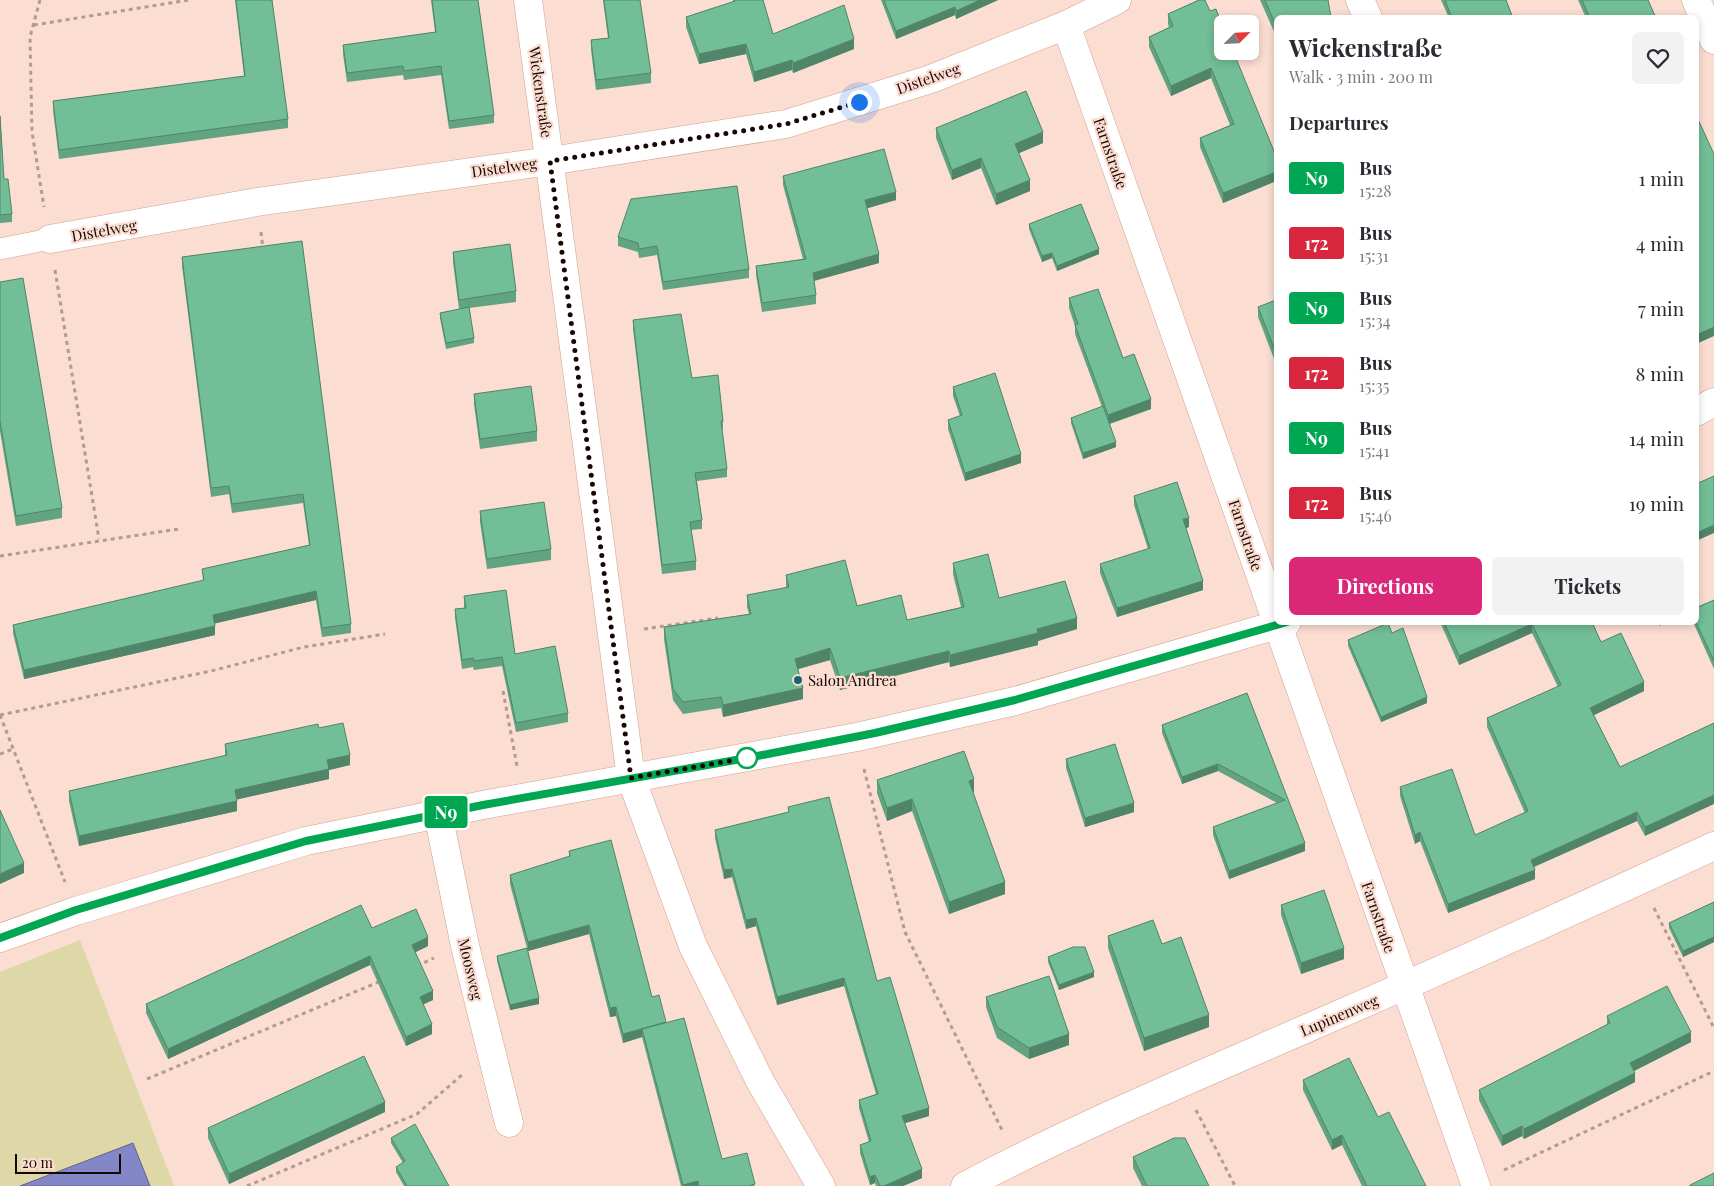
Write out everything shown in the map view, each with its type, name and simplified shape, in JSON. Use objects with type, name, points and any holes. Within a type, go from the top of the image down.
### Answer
[{"type":"street","name":"Wickenstraße","points":[[528,0],[631,778],[693,946],[760,1081],[821,1186]]},
{"type":"street","name":"Distelweg","points":[[50,239],[258,202],[550,161],[786,124],[931,79],[1066,24],[1117,0]]},
{"type":"street","points":[[1360,0],[1367,15]]},
{"type":"street","points":[[1696,0],[1714,40]]},
{"type":"street","name":"Farnstraße","points":[[1066,24],[1274,603]]},
{"type":"street","points":[[1699,410],[1714,402]]},
{"type":"street","name":"Farnstraße","points":[[1282,625],[1404,987],[1475,1185]]},
{"type":"street","points":[[0,938],[76,910],[306,841],[522,798],[857,737],[1015,700],[1282,625]]},
{"type":"street","name":"Moosweg","points":[[438,814],[465,946],[508,1123]]},
{"type":"street","name":"Lupinenweg","points":[[965,1186],[1016,1159],[1182,1083],[1404,987],[1714,846]]},
{"type":"lane","points":[[0,249],[50,239]]},
{"type":"path","points":[[40,0],[30,37],[32,132],[99,539]]},
{"type":"path","points":[[34,25],[189,0]]},
{"type":"path","points":[[258,202],[263,251]]},
{"type":"path","points":[[0,556],[99,539],[179,529]]},
{"type":"path","points":[[612,634],[718,618]]},
{"type":"path","points":[[76,910],[0,715],[211,672],[304,647],[385,634]]},
{"type":"path","points":[[503,691],[522,798]]},
{"type":"path","points":[[857,737],[905,932],[1016,1159]]},
{"type":"path","points":[[0,754],[13,748]]},
{"type":"path","points":[[1640,880],[1714,1028]]},
{"type":"path","points":[[410,968],[465,946]]},
{"type":"path","points":[[147,1079],[383,980]]},
{"type":"path","points":[[247,1186],[417,1114],[490,1051]]},
{"type":"path","points":[[1475,1185],[1714,1071]]},
{"type":"path","points":[[1182,1083],[1235,1186]]},
{"type":"shaded area","points":[[80,940],[174,1186],[0,1186],[0,972]]},
{"type":"water","points":[[133,1143],[150,1186],[20,1186]]},
{"type":"building","points":[[236,0],[272,0],[288,119],[59,150],[53,101],[245,76]]},
{"type":"building","points":[[432,0],[478,0],[494,115],[449,121],[441,66],[404,71],[403,66],[347,73],[343,45],[436,32]]},
{"type":"building","points":[[604,0],[640,0],[651,73],[596,80],[591,40],[609,38]]},
{"type":"building","points":[[734,0],[763,0],[773,34],[844,5],[854,39],[793,63],[792,60],[754,72],[746,44],[699,54],[686,17]]},
{"type":"building","points":[[884,0],[980,0],[956,11],[955,7],[896,31]]},
{"type":"building","points":[[1199,0],[1205,0],[1210,11],[1216,9],[1218,15],[1214,15],[1214,60],[1237,60],[1274,151],[1274,173],[1223,193],[1200,138],[1234,124],[1211,68],[1171,86],[1149,37],[1173,26],[1168,14]]},
{"type":"building","points":[[1265,0],[1328,0],[1331,15],[1274,15],[1274,21]]},
{"type":"building","points":[[1445,0],[1506,0],[1512,15],[1451,15]]},
{"type":"building","points":[[1582,0],[1648,0],[1655,15],[1589,15]]},
{"type":"building","points":[[1026,91],[1043,132],[1015,144],[1030,180],[996,194],[981,158],[952,170],[936,128]]},
{"type":"building","points":[[0,116],[4,179],[8,179],[12,214],[0,215]]},
{"type":"building","points":[[1699,122],[1714,154],[1714,327],[1699,334]]},
{"type":"building","points":[[884,149],[896,192],[865,200],[879,254],[813,273],[816,295],[762,303],[756,266],[806,259],[783,176]]},
{"type":"building","points":[[737,186],[749,269],[663,282],[657,246],[639,249],[638,243],[618,237],[631,199]]},
{"type":"building","points":[[1081,204],[1099,249],[1057,266],[1052,253],[1042,256],[1029,224]]},
{"type":"building","points":[[302,241],[351,624],[322,628],[316,591],[213,615],[215,626],[24,670],[13,625],[204,580],[202,569],[310,545],[303,494],[232,504],[229,486],[211,488],[182,257]]},
{"type":"building","points":[[510,244],[516,291],[459,300],[453,252]]},
{"type":"building","points":[[23,278],[62,508],[16,516],[0,421],[0,282]]},
{"type":"building","points":[[1098,289],[1123,358],[1134,354],[1151,399],[1108,415],[1075,325],[1078,324],[1069,298]]},
{"type":"building","points":[[1274,301],[1274,348],[1258,307]]},
{"type":"building","points":[[469,307],[474,338],[446,343],[440,313]]},
{"type":"building","points":[[681,314],[692,378],[718,375],[727,469],[695,473],[702,520],[690,522],[696,561],[662,565],[633,320]]},
{"type":"building","points":[[995,373],[1021,454],[965,473],[948,420],[962,415],[953,387]]},
{"type":"building","points":[[531,386],[537,431],[480,439],[474,394]]},
{"type":"building","points":[[1103,406],[1116,442],[1083,453],[1071,418]]},
{"type":"building","points":[[1714,476],[1714,525],[1699,532],[1699,483]]},
{"type":"building","points":[[1177,482],[1189,518],[1183,519],[1203,581],[1117,608],[1100,564],[1150,548],[1134,496]]},
{"type":"building","points":[[544,502],[551,549],[487,559],[480,511]]},
{"type":"building","points":[[988,554],[999,598],[1065,581],[1077,618],[1037,629],[1038,633],[950,655],[949,651],[840,678],[830,648],[795,659],[803,688],[723,705],[721,697],[683,702],[673,689],[664,627],[751,614],[747,595],[789,587],[786,575],[845,560],[857,606],[901,595],[907,620],[964,607],[953,563]]},
{"type":"building","points":[[506,590],[515,654],[555,646],[568,713],[516,723],[502,657],[474,661],[473,658],[462,660],[455,609],[466,608],[464,596]]},
{"type":"building","points":[[1714,600],[1714,661],[1697,625],[1699,625],[1699,607]]},
{"type":"building","points":[[1383,625],[1389,625],[1392,633],[1403,628],[1427,697],[1381,717],[1348,640]]},
{"type":"building","points":[[1445,625],[1530,625],[1459,656]]},
{"type":"building","points":[[1532,625],[1593,625],[1601,642],[1621,633],[1644,682],[1590,708],[1620,767],[1714,723],[1714,795],[1645,827],[1637,812],[1531,860],[1535,870],[1448,904],[1420,832],[1415,835],[1400,787],[1452,769],[1475,835],[1528,811],[1487,718],[1561,685]]},
{"type":"building","points":[[1247,693],[1305,843],[1229,871],[1213,827],[1285,800],[1218,764],[1182,777],[1162,725]]},
{"type":"building","points":[[343,723],[350,755],[327,760],[329,769],[235,790],[237,801],[79,836],[69,791],[227,755],[225,744],[318,724],[319,728]]},
{"type":"building","points":[[1115,744],[1134,803],[1085,818],[1066,759]]},
{"type":"building","points":[[964,751],[974,779],[969,781],[1005,882],[949,902],[912,799],[887,808],[877,780]]},
{"type":"building","points":[[829,797],[877,981],[890,977],[929,1108],[902,1116],[922,1169],[884,1186],[880,1186],[875,1175],[870,1177],[860,1145],[871,1141],[859,1100],[878,1094],[844,978],[777,997],[756,918],[746,920],[732,869],[724,870],[715,830],[789,812],[788,807]]},
{"type":"building","points":[[0,810],[24,863],[0,874]]},
{"type":"building","points":[[611,840],[652,997],[659,995],[666,1022],[623,1034],[616,1007],[610,1008],[589,925],[528,942],[510,875],[570,856],[569,851]]},
{"type":"building","points":[[1324,890],[1344,948],[1301,963],[1281,905]]},
{"type":"building","points":[[1714,902],[1714,937],[1683,951],[1669,923]]},
{"type":"building","points":[[361,905],[372,928],[416,909],[428,937],[412,945],[433,991],[420,997],[432,1024],[406,1037],[370,956],[168,1049],[146,1004]]},
{"type":"building","points":[[1153,920],[1162,944],[1181,937],[1209,1015],[1144,1038],[1108,936]]},
{"type":"building","points":[[1073,947],[1085,947],[1094,972],[1059,985],[1048,957]]},
{"type":"building","points":[[527,948],[539,998],[510,1005],[497,956]]},
{"type":"building","points":[[1049,976],[1069,1034],[1029,1048],[997,1027],[986,997]]},
{"type":"building","points":[[1667,986],[1691,1032],[1630,1063],[1635,1073],[1524,1129],[1522,1126],[1502,1136],[1479,1090],[1610,1023],[1607,1016]]},
{"type":"building","points":[[684,1018],[722,1159],[747,1153],[755,1184],[749,1186],[699,1186],[698,1181],[683,1185],[642,1029]]},
{"type":"building","points":[[364,1056],[385,1102],[229,1174],[208,1128]]},
{"type":"building","points":[[1349,1058],[1378,1117],[1389,1112],[1426,1186],[1367,1186],[1342,1135],[1332,1140],[1303,1080]]},
{"type":"building","points":[[415,1124],[449,1186],[407,1186],[396,1167],[405,1161],[391,1138]]},
{"type":"building","points":[[1174,1138],[1185,1138],[1209,1186],[1147,1186],[1133,1157]]},
{"type":"building","points":[[1714,1173],[1714,1186],[1690,1186],[1690,1185]]},
{"type":"bus line","name":"N9","points":[[0,938],[76,910],[306,841],[483,805],[857,737],[1015,700],[1282,625]]},
{"type":"place","name":"Salon Andrea","points":[[798,680]]},
{"type":"route","points":[[747,758],[631,778],[550,161],[786,124],[859,102]]}]
